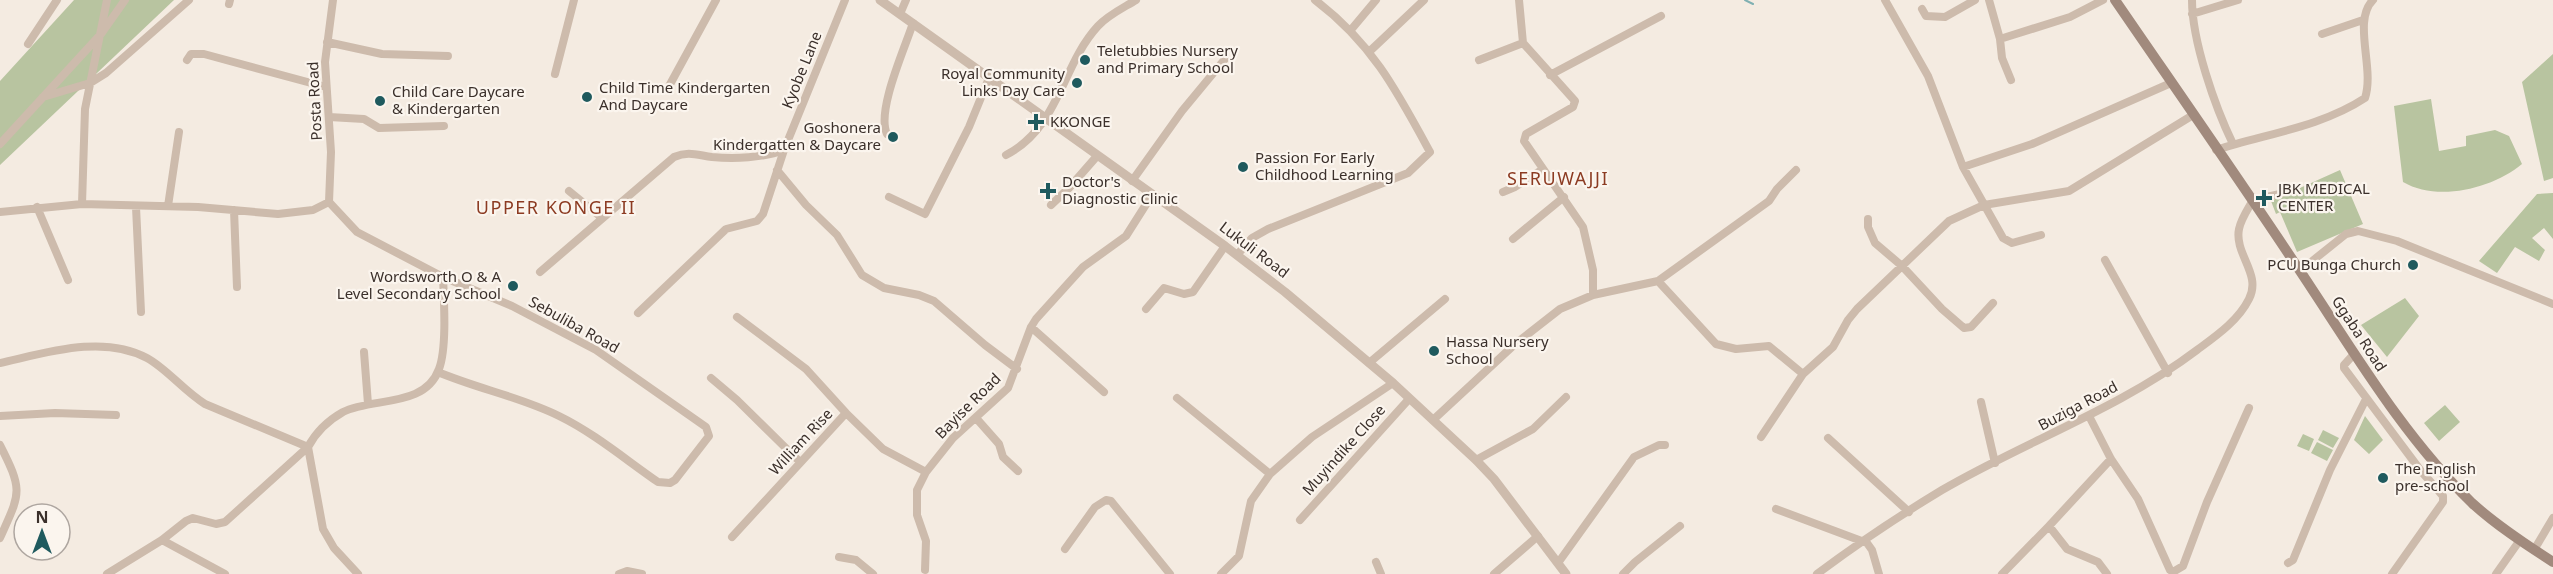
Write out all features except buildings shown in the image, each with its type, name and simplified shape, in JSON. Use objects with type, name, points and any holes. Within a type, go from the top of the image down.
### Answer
[{"type":"main road","name":"Ggaba Road","points":[[2115,0],[2216,150],[2253,200],[2379,392],[2428,456],[2473,504],[2553,562]]},
{"type":"street","points":[[28,44],[57,0]]},
{"type":"street","points":[[82,204],[84,129],[90,83],[107,0]]},
{"type":"street","points":[[0,144],[101,34],[125,0]]},
{"type":"street","points":[[42,97],[90,83],[106,73],[189,0]]},
{"type":"street","name":"Posta Road","points":[[329,202],[329,117],[326,87],[327,42],[333,0]]},
{"type":"street","points":[[555,74],[574,0]]},
{"type":"street","points":[[668,88],[717,0]]},
{"type":"street","name":"Kyobe Lane","points":[[638,313],[726,229],[758,221],[763,214],[784,150],[845,0]]},
{"type":"street","name":"Lukuli Road","points":[[880,0],[1225,246],[1393,383],[1476,460],[1566,574]]},
{"type":"street","points":[[900,14],[906,0]]},
{"type":"street","points":[[1006,155],[1027,142],[1046,119],[1093,32],[1107,18],[1136,0]]},
{"type":"street","points":[[1237,255],[1252,238],[1268,229],[1408,173],[1430,152],[1390,79],[1370,51],[1315,0]]},
{"type":"street","points":[[1350,31],[1376,0]]},
{"type":"street","points":[[1370,51],[1424,0]]},
{"type":"street","points":[[1519,0],[1523,43],[1575,103],[1573,107],[1524,136],[1525,144],[1583,227],[1593,270],[1593,295]]},
{"type":"street","points":[[1885,0],[1928,76],[1963,167],[2006,241],[2012,243],[2041,235]]},
{"type":"street","points":[[1922,9],[1926,16],[1945,17],[1975,0]]},
{"type":"street","points":[[1989,0],[2000,39],[2002,58],[2011,80]]},
{"type":"street","points":[[2000,39],[2070,17],[2103,0]]},
{"type":"street","points":[[2192,0],[2192,14],[2214,98],[2233,144]]},
{"type":"street","points":[[2192,14],[2238,0]]},
{"type":"street","points":[[2216,150],[2304,125],[2355,105],[2365,98],[2370,80],[2363,20],[2373,0]]},
{"type":"street","points":[[1550,75],[1660,16]]},
{"type":"street","points":[[2322,34],[2363,20]]},
{"type":"street","points":[[887,134],[884,125],[887,106],[913,23]]},
{"type":"street","points":[[327,42],[382,54],[448,56]]},
{"type":"street","points":[[1479,60],[1523,43]]},
{"type":"street","points":[[187,60],[190,54],[204,54],[326,87]]},
{"type":"street","points":[[1132,181],[1182,111],[1225,59]]},
{"type":"street","points":[[889,197],[925,214],[958,149],[989,78]]},
{"type":"street","points":[[1963,167],[2032,144],[2172,82]]},
{"type":"street","points":[[1761,437],[1803,374],[1833,347],[1848,320],[1949,221],[1984,205],[2069,191],[2193,115]]},
{"type":"street","points":[[329,117],[364,119],[379,128],[444,126]]},
{"type":"street","points":[[168,206],[179,132]]},
{"type":"street","points":[[540,272],[668,161],[682,154],[713,157],[750,156],[784,150]]},
{"type":"street","points":[[1051,205],[1097,156]]},
{"type":"street","points":[[1503,192],[1515,188],[1543,169]]},
{"type":"street","points":[[777,170],[806,205],[837,235],[862,275],[884,288],[919,295],[934,301],[1017,369]]},
{"type":"street","points":[[1433,420],[1560,309],[1593,295],[1658,281],[1769,201],[1777,189],[1796,170]]},
{"type":"street","points":[[570,191],[602,218]]},
{"type":"street","points":[[2253,200],[2280,194]]},
{"type":"street","name":"Bayise Road","points":[[925,573],[926,542],[916,506],[917,490],[926,472],[953,438],[1008,388],[1017,369],[1030,327],[1083,267],[1126,236],[1152,195]]},
{"type":"street","points":[[1513,239],[1564,197]]},
{"type":"street","name":"Buziga Road","points":[[1817,574],[1827,571],[1860,542],[1942,490],[2089,416],[2168,373],[2221,333],[2250,298],[2252,274],[2238,234],[2253,200]]},
{"type":"street","points":[[0,212],[82,204],[297,213],[313,210],[329,202]]},
{"type":"street","name":"Sebuliba Road","points":[[329,202],[357,232],[443,277],[512,306],[596,350],[706,427],[709,436],[675,480],[664,484],[558,415],[522,400],[471,386],[438,372]]},
{"type":"street","points":[[37,207],[68,280]]},
{"type":"street","points":[[136,207],[141,312]]},
{"type":"street","points":[[234,210],[237,287]]},
{"type":"street","points":[[1868,219],[1868,227],[1875,243],[1902,266],[1942,309],[1964,328],[1971,327],[1993,303]]},
{"type":"street","points":[[2298,268],[2311,262],[2346,234],[2358,231],[2397,242],[2553,304]]},
{"type":"street","points":[[1146,309],[1164,288],[1184,294],[1193,292],[1225,246]]},
{"type":"street","points":[[2105,260],[2168,373]]},
{"type":"street","points":[[107,574],[162,540],[186,521],[193,518],[216,524],[225,522],[308,447],[315,435],[330,421],[343,412],[368,404],[408,397],[427,386],[438,372],[442,357],[443,277]]},
{"type":"street","points":[[1658,281],[1716,344],[1736,349],[1769,345],[1803,374]]},
{"type":"street","points":[[1369,363],[1445,299]]},
{"type":"street","points":[[737,317],[806,369],[846,413]]},
{"type":"street","points":[[1030,327],[1104,392]]},
{"type":"street","points":[[0,363],[85,346],[123,350],[146,357],[190,395],[205,404],[308,447]]},
{"type":"street","points":[[364,352],[368,404]]},
{"type":"street","points":[[2354,354],[2344,368],[2421,471],[2443,496],[2443,502],[2392,574]]},
{"type":"street","points":[[711,378],[737,400],[800,462]]},
{"type":"street","points":[[1221,574],[1239,556],[1251,501],[1270,474],[1312,437],[1393,383]]},
{"type":"street","points":[[1476,460],[1533,429],[1566,397]]},
{"type":"street","points":[[1177,398],[1270,474]]},
{"type":"street","name":"Muyindike Close","points":[[1300,520],[1409,399]]},
{"type":"street","points":[[2288,563],[2293,560],[2330,470],[2366,399]]},
{"type":"street","points":[[1981,402],[1995,463]]},
{"type":"street","points":[[2089,416],[2111,459],[2138,499],[2170,570],[2173,572],[2183,566],[2206,502],[2249,408]]},
{"type":"street","points":[[0,417],[55,413],[116,415]]},
{"type":"street","name":"William Rise","points":[[732,537],[846,413],[883,449],[926,472]]},
{"type":"street","points":[[976,418],[999,444],[1004,457],[1018,471]]},
{"type":"street","points":[[1828,438],[1909,512]]},
{"type":"street","points":[[0,445],[18,490],[16,503],[0,538]]},
{"type":"street","points":[[1558,563],[1634,457],[1665,445]]},
{"type":"street","points":[[308,447],[323,529],[334,548],[358,574]]},
{"type":"street","points":[[2002,574],[2111,459]]},
{"type":"street","points":[[1065,549],[1095,507],[1106,500],[1110,501],[1140,535],[1170,574]]},
{"type":"street","points":[[1776,509],[1867,543],[1872,550],[1879,574]]},
{"type":"street","points":[[2534,550],[2553,518]]},
{"type":"street","points":[[1623,574],[1680,526]]},
{"type":"street","points":[[2049,526],[2067,549],[2098,562],[2107,574]]},
{"type":"street","points":[[1494,574],[1538,536]]},
{"type":"street","points":[[162,540],[225,574]]},
{"type":"street","points":[[2496,574],[2520,540]]},
{"type":"street","points":[[839,557],[856,560],[873,574]]},
{"type":"street","points":[[1376,562],[1381,574]]},
{"type":"street","points":[[619,574],[627,571],[642,574]]},
{"type":"green space","points":[[74,0],[174,0],[0,165],[0,81]]},
{"type":"green space","points":[[2553,54],[2553,178],[2544,181],[2522,82]]},
{"type":"green space","points":[[2431,99],[2439,151],[2466,146],[2466,136],[2495,130],[2509,136],[2522,164],[2496,180],[2464,190],[2432,191],[2403,182],[2394,106]]},
{"type":"green space","points":[[2340,170],[2363,224],[2297,252],[2280,212],[2276,214],[2271,201]]},
{"type":"green space","points":[[2553,193],[2553,239],[2544,228],[2532,238],[2545,250],[2539,261],[2515,247],[2497,273],[2479,261],[2537,194]]},
{"type":"green space","points":[[2405,298],[2419,316],[2387,357],[2361,325]]},
{"type":"green space","points":[[2445,405],[2460,422],[2439,441],[2424,423]]},
{"type":"green space","points":[[2365,416],[2383,440],[2369,454],[2354,440]]},
{"type":"green space","points":[[2323,430],[2339,438],[2333,448],[2318,440]]},
{"type":"green space","points":[[2303,434],[2314,439],[2309,451],[2297,446]]},
{"type":"green space","points":[[2317,442],[2333,450],[2327,461],[2311,453]]},
{"type":"waterway","points":[[1745,0],[1753,4]]},
{"type":"place","name":"Teletubbies Nursery and Primary School","points":[[1085,60]]},
{"type":"place","name":"Royal Community Links Day Care","points":[[1077,83]]},
{"type":"place","name":"Child Time Kindergarten And Daycare","points":[[587,97]]},
{"type":"place","name":"Child Care Daycare & Kindergarten","points":[[380,101]]},
{"type":"place","name":"KKONGE","points":[[1036,122]]},
{"type":"place","name":"Goshonera Kindergatten & Daycare","points":[[893,137]]},
{"type":"place","name":"Passion For Early Childhood Learning","points":[[1243,167]]},
{"type":"place","name":"Doctor's Diagnostic Clinic","points":[[1048,191]]},
{"type":"place","name":"JBK MEDICAL CENTER","points":[[2264,198]]},
{"type":"place","name":"PCU Bunga Church","points":[[2413,265]]},
{"type":"place","name":"Wordsworth O & A Level Secondary School","points":[[513,286]]},
{"type":"place","name":"Hassa Nursery School","points":[[1434,351]]},
{"type":"place","name":"The English pre-school","points":[[2383,478]]},
{"type":"district","name":"SERUWAJJI","points":[[1558,179]]},
{"type":"district","name":"UPPER KONGE II","points":[[556,208]]}]
